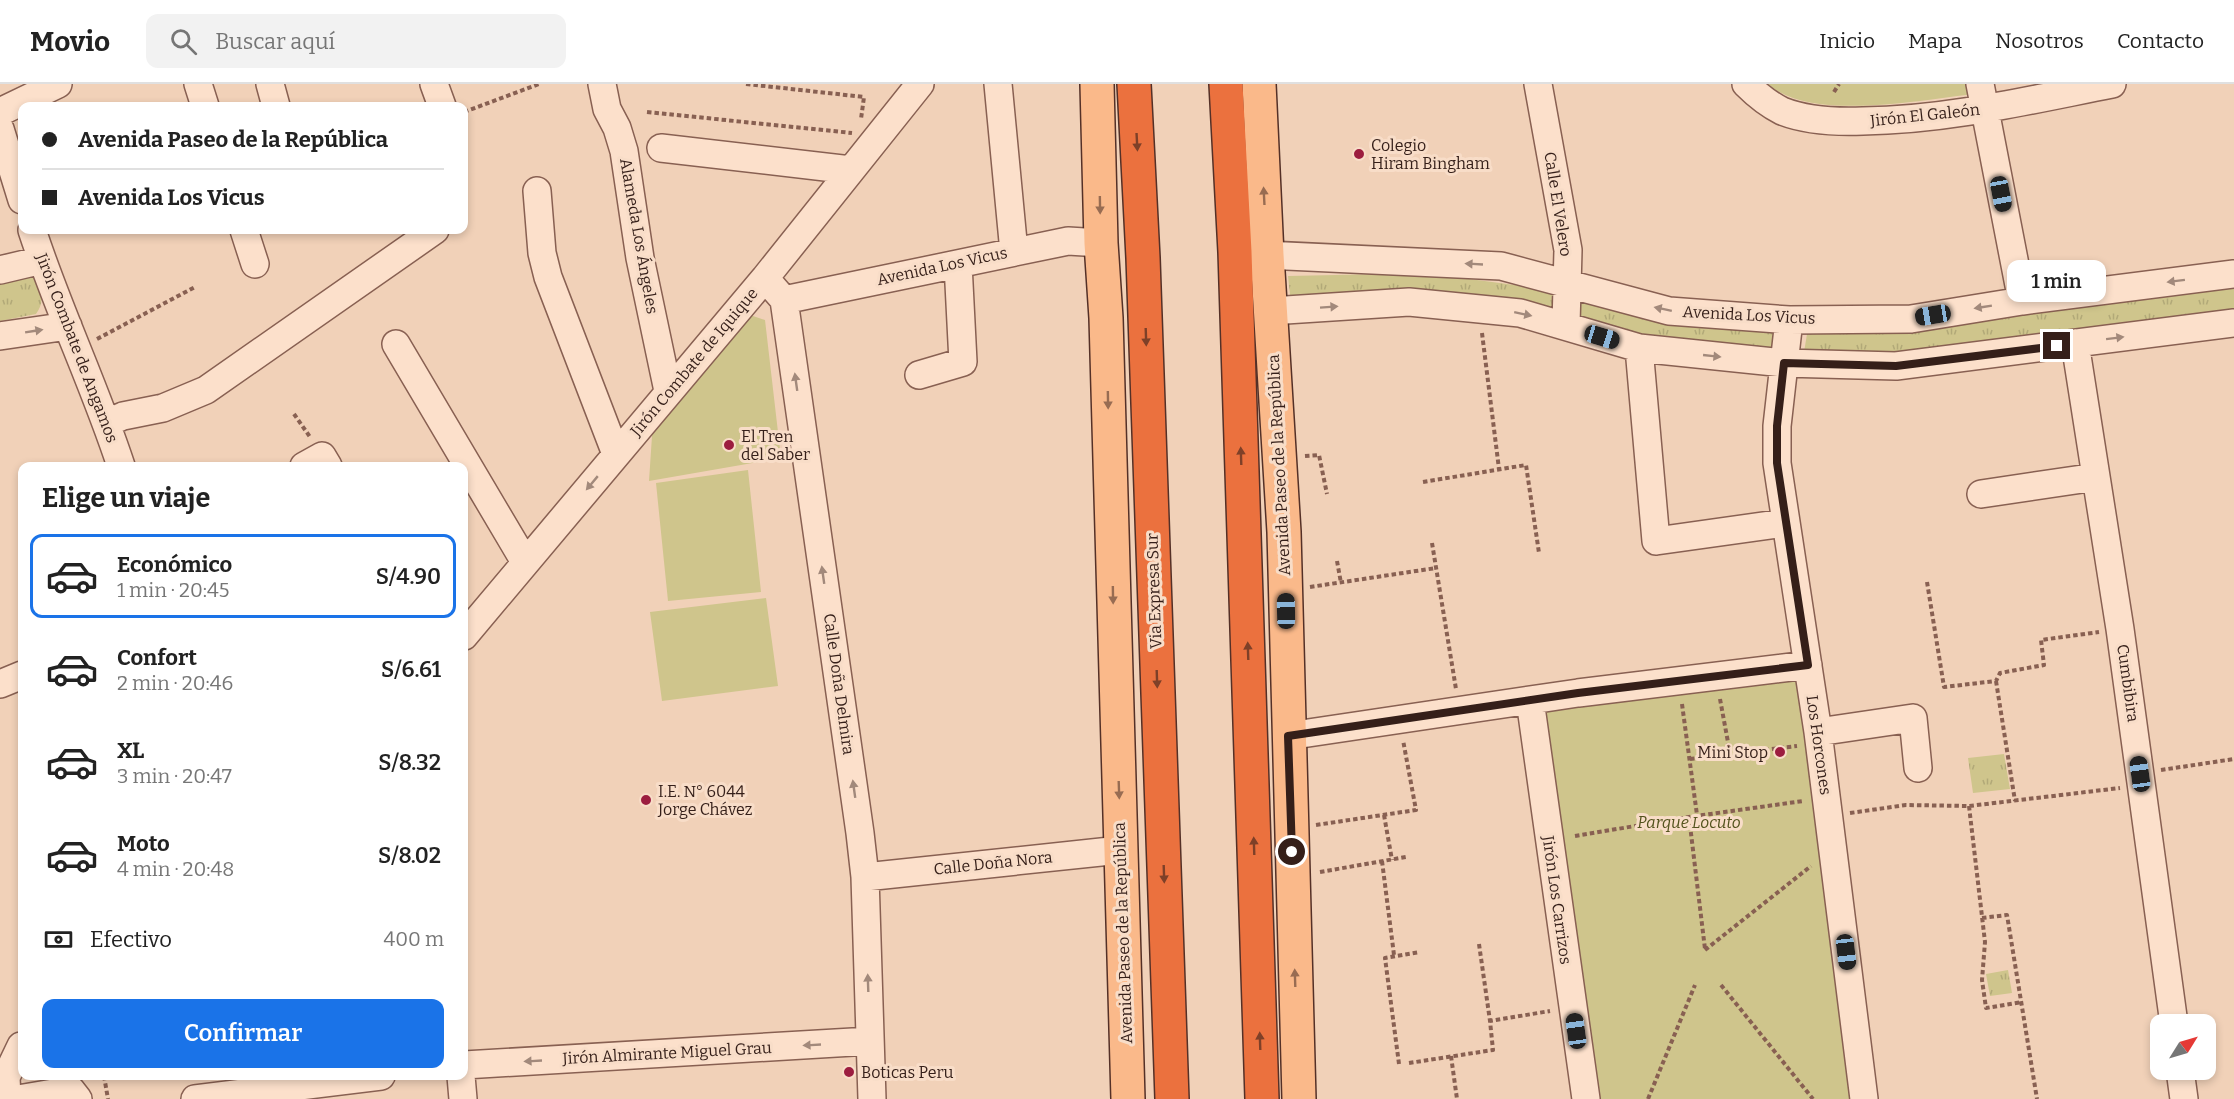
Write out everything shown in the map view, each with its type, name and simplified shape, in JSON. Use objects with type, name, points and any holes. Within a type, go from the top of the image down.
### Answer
[{"type":"highway","name":"Via Expresa Sur","points":[[1134,84],[1144,281],[1172,1099]]},
{"type":"highway","points":[[1226,84],[1235,264],[1262,1099]]},
{"type":"main road","name":"Avenida Paseo de la República","points":[[1097,84],[1101,243],[1106,318],[1128,1099]]},
{"type":"main road","name":"Avenida Paseo de la República","points":[[1259,84],[1284,532],[1299,1099]]},
{"type":"street","points":[[21,102],[58,84]]},
{"type":"street","points":[[198,84],[204,102]]},
{"type":"street","points":[[270,84],[275,102]]},
{"type":"street","points":[[434,84],[441,102]]},
{"type":"street","name":"Alameda Los Ángeles","points":[[602,84],[608,109],[624,151],[640,258],[668,391]]},
{"type":"street","name":"Jirón Combate de Iquique","points":[[468,631],[765,278],[851,170],[870,128],[920,84]]},
{"type":"street","points":[[998,84],[1014,252]]},
{"type":"street","name":"Calle El Velero","points":[[1538,84],[1568,250],[1566,325]]},
{"type":"street","name":"Jirón El Galeón","points":[[1746,84],[1760,98],[1783,111],[1832,121],[1896,121],[1983,96],[2112,84]]},
{"type":"street","points":[[1983,96],[2022,301]]},
{"type":"street","points":[[0,112],[18,103]]},
{"type":"street","points":[[0,129],[18,187]]},
{"type":"street","points":[[661,148],[851,170]]},
{"type":"street","points":[[537,191],[542,253],[548,277],[616,454]]},
{"type":"street","name":"Jirón Combate de Angamos","points":[[33,234],[107,423],[120,462]]},
{"type":"street","points":[[245,234],[255,264]]},
{"type":"street","points":[[107,423],[123,416],[163,408],[206,390],[429,234]]},
{"type":"street","name":"Avenida Los Vicus","points":[[784,300],[1068,241],[1101,243]]},
{"type":"street","name":"Avenida Los Vicus","points":[[1267,255],[1501,266],[1669,311],[1789,320],[1911,318],[2022,301],[2234,274]]},
{"type":"street","points":[[0,270],[42,260]]},
{"type":"street","points":[[919,375],[963,362],[958,264]]},
{"type":"street","points":[[765,278],[784,300]]},
{"type":"street","name":"Calle Doña Delmira","points":[[784,300],[866,877],[872,1099]]},
{"type":"street","points":[[1270,311],[1409,302],[1520,313],[1639,348],[1784,363],[1896,366],[2234,323]]},
{"type":"street","name":"Los Horcones","points":[[1789,320],[1777,426],[1777,463],[1808,665],[1811,738],[1829,817],[1864,1099]]},
{"type":"street","points":[[0,336],[73,337]]},
{"type":"street","name":"Cumbibira","points":[[2075,343],[2120,629],[2173,1014]]},
{"type":"street","points":[[396,344],[466,462]]},
{"type":"street","points":[[1639,348],[1656,541],[1785,524]]},
{"type":"street","points":[[311,462],[322,456],[326,462]]},
{"type":"street","points":[[468,466],[525,562]]},
{"type":"street","points":[[1981,494],[2096,477]]},
{"type":"street","points":[[1288,736],[1530,700],[1808,665]]},
{"type":"street","points":[[0,684],[18,677]]},
{"type":"street","name":"Jirón Los Carrizos","points":[[1530,700],[1586,1099]]},
{"type":"street","points":[[1811,738],[1913,718],[1918,768]]},
{"type":"street","name":"Calle Doña Nora","points":[[866,877],[1120,850]]},
{"type":"street","name":"Jirón Almirante Miguel Grau","points":[[468,1065],[870,1041]]},
{"type":"street","points":[[7,1099],[6,1077],[18,1052]]},
{"type":"street","points":[[213,1092],[339,1080]]},
{"type":"street","points":[[461,1080],[463,1099]]},
{"type":"street","points":[[2181,1080],[2184,1099]]},
{"type":"street","points":[[18,1099],[71,1090],[78,1099]]},
{"type":"path","points":[[468,111],[539,84]]},
{"type":"path","points":[[647,112],[870,128],[864,97],[746,84]]},
{"type":"path","points":[[1834,92],[1839,84]]},
{"type":"path","points":[[73,337],[195,287]]},
{"type":"path","points":[[1482,332],[1499,470]]},
{"type":"path","points":[[1299,456],[1319,455],[1327,494]]},
{"type":"path","points":[[1423,482],[1526,465],[1539,553]]},
{"type":"path","points":[[1432,543],[1459,711]]},
{"type":"path","points":[[1337,561],[1341,583]]},
{"type":"path","points":[[1285,591],[1436,568]]},
{"type":"path","points":[[1927,582],[1944,687],[1996,681]]},
{"type":"path","points":[[2015,801],[1996,681],[2000,674],[2044,665],[2041,640],[2120,629]]},
{"type":"path","points":[[1719,692],[1730,753]]},
{"type":"path","points":[[1681,697],[1697,815]]},
{"type":"path","points":[[1311,825],[1416,810],[1402,734]]},
{"type":"path","points":[[1690,759],[1811,738]]},
{"type":"path","points":[[1829,817],[1906,805],[1969,806],[2015,801],[2140,779],[2234,759]]},
{"type":"path","points":[[1575,836],[1697,815],[1803,801]]},
{"type":"path","points":[[1969,806],[1985,942],[1982,980],[1986,1008],[2022,1002]]},
{"type":"path","points":[[1384,815],[1392,860]]},
{"type":"path","points":[[1689,817],[1705,950],[1811,866]]},
{"type":"path","points":[[1292,876],[1406,857]]},
{"type":"path","points":[[1382,861],[1394,956]]},
{"type":"path","points":[[1982,918],[2007,915],[2037,1099]]},
{"type":"path","points":[[1409,1063],[1493,1050],[1479,944]]},
{"type":"path","points":[[1399,1064],[1384,958],[1420,952]]},
{"type":"path","points":[[1721,985],[1813,1099]]},
{"type":"path","points":[[1648,1099],[1695,986]]},
{"type":"path","points":[[1490,1021],[1554,1011]]},
{"type":"path","points":[[1451,1056],[1457,1099]]},
{"type":"path","points":[[105,1080],[108,1099]]},
{"type":"green space","points":[[1768,84],[1972,84],[1974,94],[1867,106],[1838,105],[1787,96]]},
{"type":"green space","points":[[1382,274],[1462,278],[1546,289],[1555,294],[1554,312],[1291,304],[1288,276]]},
{"type":"green space","points":[[33,275],[42,299],[36,314],[0,321],[0,279]]},
{"type":"green space","points":[[2234,285],[2234,312],[1905,353],[1804,352],[1808,328]]},
{"type":"green space","points":[[1573,293],[1779,324],[1773,357],[1642,343],[1571,322]]},
{"type":"green space","points":[[750,315],[765,320],[781,458],[649,481],[653,421]]},
{"type":"green space","points":[[748,470],[761,592],[668,601],[656,483]]},
{"type":"green space","points":[[766,598],[778,686],[662,701],[650,612]]},
{"type":"green space","name":"Parque Locuto","points":[[1803,674],[1856,1099],[1594,1099],[1541,708]]},
{"type":"green space","points":[[2004,754],[2010,789],[1973,793],[1968,758]]},
{"type":"green space","points":[[2008,970],[2012,993],[1990,996],[1986,974]]},
{"type":"place","name":"Colegio Hiram Bingham","points":[[1359,154]]},
{"type":"place","name":"El Tren del Saber","points":[[729,445]]},
{"type":"place","name":"Mini Stop","points":[[1780,752]]},
{"type":"place","name":"I.E. N° 6044 Jorge Chávez","points":[[646,800]]},
{"type":"place","name":"Boticas Peru","points":[[849,1072]]},
{"type":"route","points":[[1292,852],[1288,736],[1578,693],[1808,665],[1777,463],[1777,426],[1784,363],[1896,366],[2057,346]]}]
